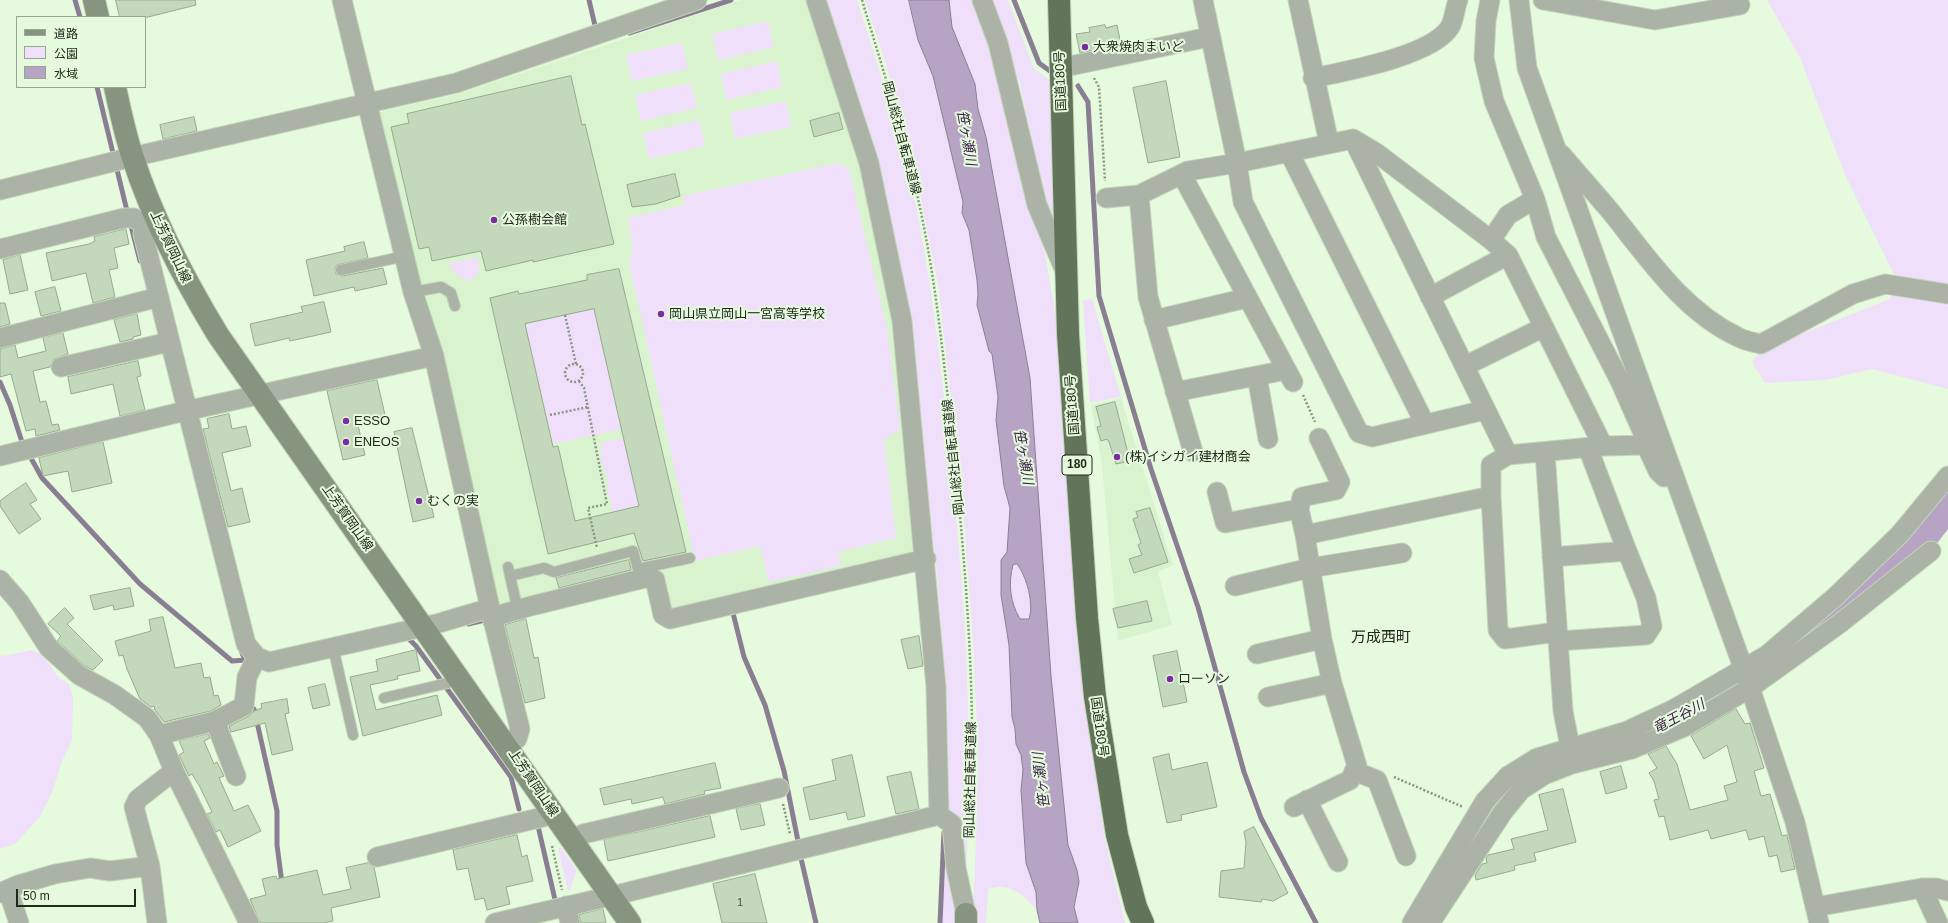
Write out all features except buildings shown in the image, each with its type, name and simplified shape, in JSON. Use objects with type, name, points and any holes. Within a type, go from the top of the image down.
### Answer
[{"type":"highway","name":"国道180号","points":[[1059,0],[1068,334],[1087,618],[1095,697],[1117,836],[1136,907],[1143,923]]},
{"type":"main road","points":[[94,0],[98,16]]},
{"type":"main road","name":"上芳賀岡山線","points":[[115,88],[120,160],[140,221],[190,289],[218,335],[554,813],[565,843],[611,895],[630,923]]},
{"type":"street","points":[[342,0],[366,107],[405,256],[429,357],[487,611],[520,729],[517,739],[507,745]]},
{"type":"street","points":[[0,190],[120,160],[366,107],[456,83],[697,0]]},
{"type":"street","points":[[816,0],[869,163],[902,321],[926,559],[944,819],[966,919]]},
{"type":"street","points":[[982,0],[998,43],[1037,205],[1066,274]]},
{"type":"street","points":[[1203,0],[1237,163],[1243,202],[1359,432],[1372,437],[1486,410]]},
{"type":"street","points":[[1298,0],[1313,78],[1329,143]]},
{"type":"street","points":[[1313,78],[1372,65],[1433,43],[1450,27],[1458,0]]},
{"type":"street","points":[[1490,0],[1486,21],[1484,58],[1494,101],[1535,198],[1546,237],[1620,381],[1643,433],[1646,446],[1658,471],[1664,477],[1674,475]]},
{"type":"street","points":[[1519,0],[1527,68],[1747,679],[1795,822],[1817,915],[1922,888],[1936,888],[1948,891]]},
{"type":"street","points":[[1543,0],[1655,20],[1740,5]]},
{"type":"street","points":[[1060,68],[1210,37]]},
{"type":"street","points":[[1106,198],[1139,195],[1188,171],[1237,163],[1353,139],[1378,154],[1491,240],[1508,256],[1544,326],[1596,447],[1626,551],[1646,598],[1652,626],[1646,635],[1558,636],[1505,639],[1498,630],[1491,496],[1491,465],[1508,456],[1596,447],[1646,446]]},
{"type":"street","points":[[1353,139],[1508,456]]},
{"type":"street","points":[[1554,146],[1611,212],[1656,270],[1689,303],[1716,324],[1738,338],[1761,344],[1853,294],[1885,284],[1948,294]]},
{"type":"street","points":[[1289,152],[1425,424]]},
{"type":"street","points":[[1175,392],[1257,376],[1290,376],[1182,175]]},
{"type":"street","points":[[1139,195],[1148,297],[1193,452]]},
{"type":"street","points":[[1491,240],[1508,215],[1535,198]]},
{"type":"street","points":[[0,248],[140,221],[152,299],[163,344],[246,644],[257,657],[269,662],[487,611],[518,611],[531,606],[649,577],[655,580],[663,615],[670,619],[926,559]]},
{"type":"street","points":[[1430,297],[1508,256]]},
{"type":"street","points":[[1154,320],[1248,298]]},
{"type":"street","points":[[0,338],[152,299]]},
{"type":"street","points":[[1465,366],[1544,326]]},
{"type":"street","points":[[61,367],[163,344]]},
{"type":"street","points":[[0,456],[259,394],[429,357]]},
{"type":"street","points":[[1257,376],[1268,439]]},
{"type":"street","points":[[1319,438],[1340,482],[1336,490],[1302,497],[1299,509],[1305,535],[1322,639],[1332,683],[1357,766],[1361,774],[1377,780],[1406,856]]},
{"type":"street","points":[[1545,452],[1563,711],[1570,747]]},
{"type":"street","points":[[1412,923],[1484,801],[1508,776],[1537,758],[1627,730],[1747,679],[1767,655],[1835,597],[1900,534],[1948,476]]},
{"type":"street","points":[[1217,492],[1225,523],[1299,509]]},
{"type":"street","points":[[1305,535],[1491,496]]},
{"type":"street","points":[[1552,557],[1626,551]]},
{"type":"street","points":[[1430,923],[1503,812],[1521,790],[1544,775],[1565,767],[1632,749],[1684,727],[1747,679],[1839,624],[1931,551]]},
{"type":"street","points":[[1234,586],[1310,568],[1402,553]]},
{"type":"street","points":[[0,580],[20,603],[49,648],[79,676],[115,695],[147,718],[160,735],[174,770],[249,923]]},
{"type":"street","points":[[1256,654],[1322,639]]},
{"type":"street","points":[[160,735],[215,721],[244,706],[247,677],[257,657]]},
{"type":"street","points":[[1268,697],[1332,683]]},
{"type":"street","points":[[215,721],[236,776]]},
{"type":"street","points":[[157,923],[150,866],[134,807],[138,799],[174,770]]},
{"type":"street","points":[[1338,862],[1301,804],[1361,774]]},
{"type":"street","points":[[565,843],[583,834],[780,788]]},
{"type":"street","points":[[377,856],[543,817],[554,813]]},
{"type":"street","points":[[495,923],[563,911],[611,895],[797,850],[944,819]]},
{"type":"street","points":[[19,923],[4,892],[18,885],[55,874],[90,868],[110,871],[150,866]]},
{"type":"street","points":[[1922,888],[1938,923]]},
{"type":"lane","points":[[341,270],[405,256]]},
{"type":"lane","points":[[413,292],[441,287],[451,293],[455,306]]},
{"type":"lane","points":[[518,611],[509,571],[544,568],[554,572],[633,551],[638,570],[690,558]]},
{"type":"lane","points":[[333,647],[353,735]]},
{"type":"lane","points":[[384,698],[448,683],[458,676]]},
{"type":"path","name":"岡山総社自転車道線","points":[[862,0],[881,62],[916,190],[935,291],[961,519],[970,655],[973,753],[971,831]]},
{"type":"path","points":[[1086,63],[1099,87],[1106,198]]},
{"type":"path","points":[[565,315],[576,364],[581,368],[583,373],[579,381]]},
{"type":"path","points":[[576,364],[567,367],[565,375],[570,382],[579,381]]},
{"type":"path","points":[[1290,376],[1300,388],[1318,430],[1319,438]]},
{"type":"path","points":[[579,381],[584,388],[607,504],[588,508],[600,559]]},
{"type":"path","points":[[550,415],[588,407]]},
{"type":"path","points":[[1361,774],[1383,772],[1464,807],[1484,801]]},
{"type":"path","points":[[780,788],[788,825],[797,850]]},
{"type":"path","points":[[563,911],[552,846],[565,843]]},
{"type":"shaded area","name":"岡山県立岡山一宮高等学校","points":[[741,0],[812,0],[865,164],[899,322],[923,554],[668,613],[659,575],[500,606],[493,602],[376,113],[458,94]]},
{"type":"shaded area","points":[[1121,398],[1173,565],[1158,572],[1172,625],[1118,641],[1102,465],[1091,405]]},
{"type":"green space","points":[[825,0],[857,0],[901,143],[913,192],[925,254],[949,444],[964,612],[969,724],[968,837],[965,893],[949,815],[946,688],[936,565],[908,320]]},
{"type":"green space","points":[[865,0],[909,0],[918,40],[933,76],[963,202],[962,213],[969,230],[977,280],[977,305],[992,354],[998,397],[996,420],[1004,486],[1010,508],[1007,552],[1001,595],[1009,645],[1012,717],[1015,729],[1016,744],[1021,755],[1023,770],[1021,790],[1026,863],[1036,892],[1037,910],[1021,894],[1009,888],[996,887],[988,889],[986,923],[972,923],[978,760],[974,655],[964,518],[939,290],[919,189],[885,61]]},
{"type":"green space","points":[[949,0],[973,0],[989,45],[1030,204],[1045,254],[1054,305],[1061,379],[1075,617],[1084,697],[1105,840],[1125,923],[1078,923],[1074,907],[1079,882],[1077,870],[1068,845],[1051,676],[1030,378],[986,137],[978,109],[975,84],[952,27]]},
{"type":"green space","points":[[989,0],[1008,0],[1034,68],[1053,83],[1059,232],[1045,202],[1019,80],[1012,73]]},
{"type":"green space","points":[[1767,0],[1948,0],[1948,389],[1872,369],[1825,380],[1765,383],[1752,362],[1761,350],[1890,299],[1894,274],[1846,177],[1800,58]]},
{"type":"green space","points":[[768,21],[774,47],[718,60],[712,34]]},
{"type":"green space","points":[[682,43],[688,69],[632,81],[626,55]]},
{"type":"green space","points":[[777,61],[782,87],[726,100],[721,74]]},
{"type":"green space","points":[[691,83],[697,108],[641,121],[635,95]]},
{"type":"green space","points":[[786,101],[791,127],[735,139],[730,113]]},
{"type":"green space","points":[[699,120],[705,146],[649,159],[643,133]]},
{"type":"green space","points":[[839,163],[849,169],[887,329],[900,429],[884,440],[896,538],[838,552],[841,566],[769,582],[760,546],[695,561],[629,262],[633,248],[628,218],[685,205],[683,196]]},
{"type":"green space","points":[[477,257],[480,268],[476,277],[466,281],[455,273],[448,264]]},
{"type":"green space","points":[[1092,299],[1121,397],[1090,403],[1083,300]]},
{"type":"green space","points":[[594,309],[622,429],[553,444],[525,324]]},
{"type":"green space","points":[[624,438],[639,506],[613,512],[607,488],[608,479],[600,458],[602,450],[601,443]]},
{"type":"green space","points":[[1017,564],[1023,576],[1030,598],[1029,619],[1020,619],[1012,599],[1012,572],[1014,565]]},
{"type":"green space","points":[[32,650],[42,654],[59,678],[69,684],[73,696],[72,741],[62,761],[53,790],[40,817],[15,844],[0,849],[0,655],[5,656]]},
{"type":"green space","points":[[946,836],[963,923],[942,923]]},
{"type":"green space","points":[[558,848],[561,848],[577,871],[570,890],[568,891]]},
{"type":"water","name":"笹ヶ瀬川","points":[[909,0],[949,0],[952,27],[975,84],[978,109],[986,137],[1030,378],[1051,676],[1068,845],[1077,870],[1079,882],[1074,907],[1078,923],[1040,923],[1037,910],[1036,892],[1026,863],[1021,790],[1023,770],[1021,755],[1016,744],[1015,729],[1012,717],[1009,645],[1001,595],[1001,560],[1007,552],[1010,508],[1004,486],[996,420],[998,397],[992,354],[989,351],[977,305],[977,280],[969,230],[962,213],[963,202],[933,76],[918,40]],"holes":[[[1017,564],[1021,569],[1029,591],[1031,606],[1029,619],[1020,619],[1014,606],[1011,593],[1010,586],[1013,565]]]},
{"type":"waterway","points":[[75,0],[80,16]]},
{"type":"waterway","points":[[589,0],[596,30]]},
{"type":"waterway","points":[[629,33],[731,0]]},
{"type":"waterway","points":[[1014,0],[1039,63],[1054,74]]},
{"type":"waterway","points":[[1078,86],[1088,102],[1099,296],[1151,469],[1198,607],[1244,772],[1261,818],[1316,923]]},
{"type":"waterway","points":[[97,88],[128,215]]},
{"type":"waterway","points":[[130,222],[140,261]]},
{"type":"waterway","points":[[0,382],[10,405],[22,442],[42,478],[140,584],[232,661],[245,660],[241,650]]},
{"type":"waterway","name":"竜王谷川","points":[[1684,717],[1768,667],[1920,542],[1948,505]]},
{"type":"waterway","points":[[733,613],[744,657],[765,705],[784,771],[799,846]]},
{"type":"waterway","points":[[468,624],[485,620],[486,625]]},
{"type":"waterway","points":[[408,638],[416,646],[511,777],[519,809]]},
{"type":"waterway","points":[[254,709],[277,811],[277,845],[282,883]]},
{"type":"waterway","name":"竜王谷川","points":[[1457,868],[1495,805],[1516,783],[1538,770]]},
{"type":"waterway","points":[[538,826],[556,904]]},
{"type":"waterway","points":[[940,923],[944,832]]},
{"type":"waterway","points":[[800,854],[816,923]]},
{"type":"place","name":"大衆焼肉まいど","points":[[1085,47]]},
{"type":"place","name":"公孫樹会館","points":[[494,220]]},
{"type":"place","name":"岡山県立岡山一宮高等学校","points":[[661,314]]},
{"type":"place","name":"ESSO","points":[[346,421]]},
{"type":"place","name":"ENEOS","points":[[346,442]]},
{"type":"place","name":"(株)イシガイ建材商会","points":[[1117,457]]},
{"type":"place","name":"むくの実","points":[[419,501]]},
{"type":"place","name":"ローソン","points":[[1170,679]]},
{"type":"district","name":"万成西町","points":[[1381,638]]}]
